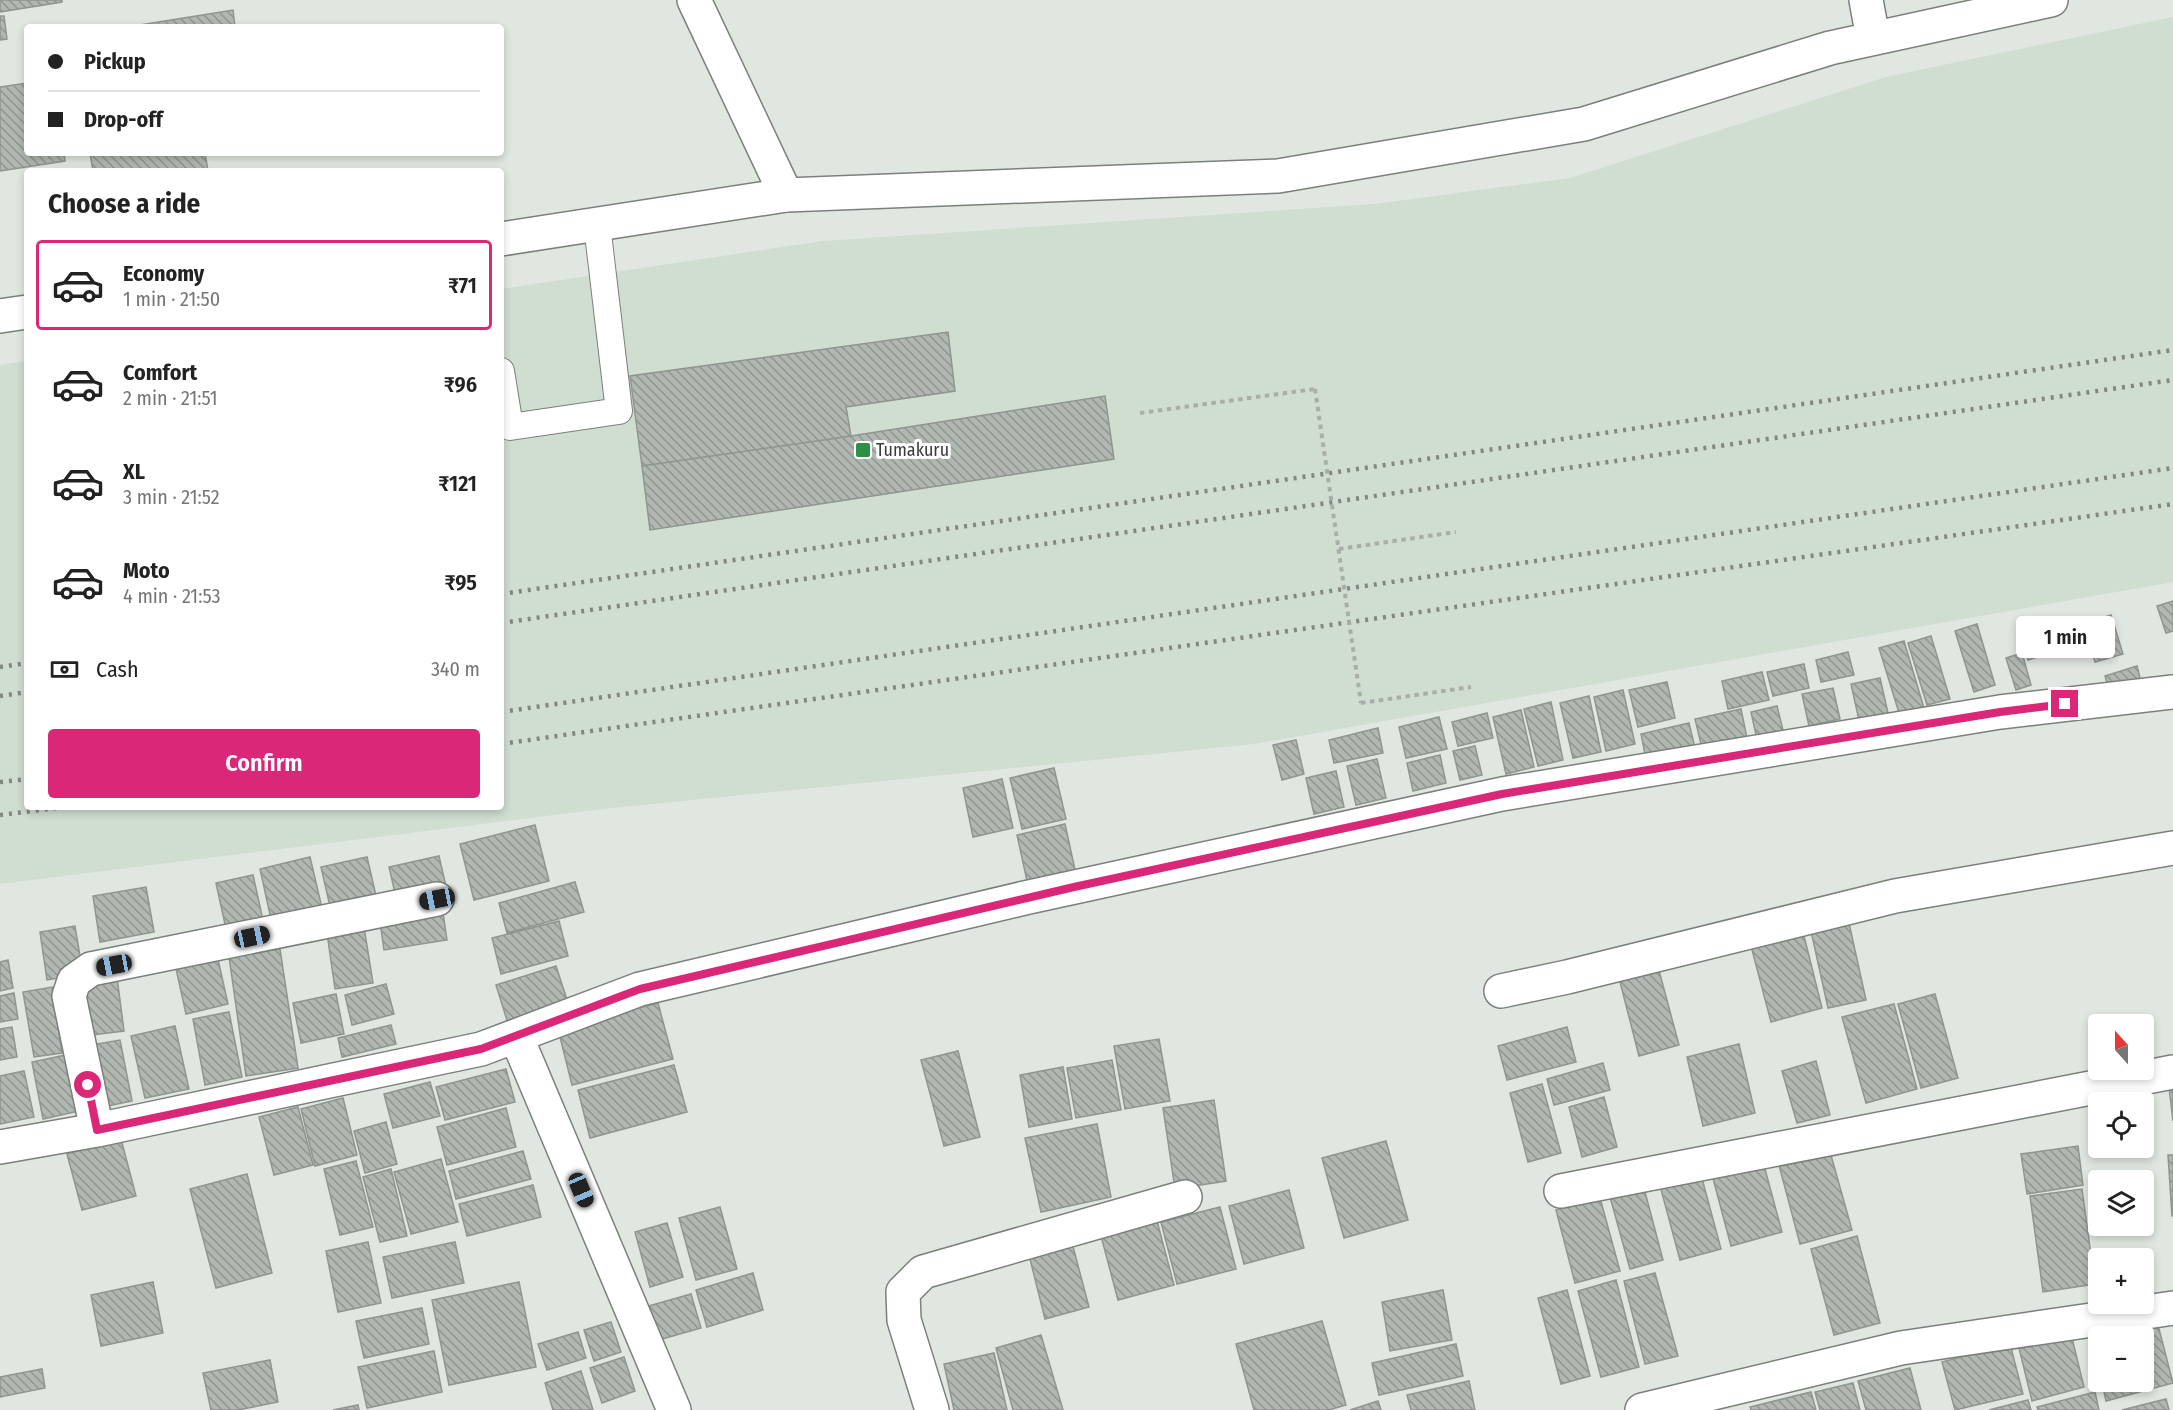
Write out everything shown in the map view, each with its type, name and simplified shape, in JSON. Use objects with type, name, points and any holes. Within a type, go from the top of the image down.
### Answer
[{"type":"street","points":[[694,0],[786,195]]},
{"type":"street","points":[[1866,0],[1873,38]]},
{"type":"street","points":[[504,239],[786,195],[1278,176],[1584,124],[1830,48],[2051,0]]},
{"type":"street","points":[[0,316],[24,312]]},
{"type":"street","points":[[0,1147],[97,1130],[481,1049],[640,989],[1029,897],[1502,794],[2000,712],[2173,692]]},
{"type":"street","points":[[1501,991],[1567,977],[1895,896],[2173,848]]},
{"type":"street","points":[[97,1130],[69,996],[74,981],[91,969],[437,899]]},
{"type":"street","points":[[516,1036],[674,1410]]},
{"type":"street","points":[[1561,1191],[2173,1072]]},
{"type":"street","points":[[932,1410],[904,1320],[903,1292],[923,1272],[1185,1197]]},
{"type":"street","points":[[1647,1409],[1901,1348],[2173,1308]]},
{"type":"lane","points":[[504,390],[510,427],[619,411],[597,225]]},
{"type":"path","points":[[1140,413],[1315,389],[1361,703],[1471,687]]},
{"type":"path","points":[[1339,549],[1456,532]]},
{"type":"shaded area","points":[[2173,17],[2173,582],[1254,744],[602,809],[0,884],[0,365],[24,361],[24,810],[504,810],[504,289],[823,241],[1375,204],[1570,178],[1886,77]]},
{"type":"building","points":[[0,0],[62,0],[62,2],[0,12]]},
{"type":"building","points":[[233,10],[235,24],[146,24]]},
{"type":"building","points":[[0,16],[4,16],[7,39],[0,40]]},
{"type":"building","points":[[24,83],[24,156],[64,156],[65,161],[0,171],[0,87]]},
{"type":"building","points":[[90,156],[206,156],[208,168],[92,168]]},
{"type":"building","points":[[948,332],[955,391],[846,407],[851,436],[642,466],[630,376]]},
{"type":"building","points":[[1105,396],[1114,459],[650,530],[642,466]]},
{"type":"building","points":[[2173,601],[2173,631],[2166,633],[2157,606]]},
{"type":"building","points":[[2111,615],[2123,654],[2095,662],[2083,624]]},
{"type":"building","points":[[2040,617],[2050,653],[2028,660],[2017,624]]},
{"type":"building","points":[[1977,624],[1995,685],[1974,692],[1955,631]]},
{"type":"building","points":[[1931,636],[1950,699],[1927,705],[1908,643]]},
{"type":"building","points":[[1904,641],[1924,708],[1900,716],[1879,648]]},
{"type":"building","points":[[1848,652],[1854,675],[1821,682],[1816,660]]},
{"type":"building","points":[[2022,653],[2031,685],[2016,690],[2006,658]]},
{"type":"building","points":[[1804,664],[1809,688],[1773,696],[1767,672]]},
{"type":"building","points":[[2137,666],[2142,686],[2111,696],[2105,676]]},
{"type":"building","points":[[1762,672],[1769,700],[1728,709],[1722,681]]},
{"type":"building","points":[[1880,678],[1888,713],[1859,720],[1851,684]]},
{"type":"building","points":[[1667,682],[1675,718],[1638,727],[1629,690]]},
{"type":"building","points":[[1833,688],[1840,719],[1809,726],[1802,694]]},
{"type":"building","points":[[1623,690],[1635,744],[1606,751],[1594,697]]},
{"type":"building","points":[[1589,696],[1601,752],[1573,758],[1560,703]]},
{"type":"building","points":[[1551,702],[1563,760],[1538,766],[1524,709]]},
{"type":"building","points":[[1777,706],[1785,738],[1758,744],[1751,712]]},
{"type":"building","points":[[1741,709],[1747,738],[1702,748],[1695,719]]},
{"type":"building","points":[[1521,710],[1534,767],[1506,774],[1493,717]]},
{"type":"building","points":[[1487,713],[1493,738],[1458,746],[1452,722]]},
{"type":"building","points":[[1439,717],[1447,749],[1406,758],[1399,727]]},
{"type":"building","points":[[1689,723],[1695,748],[1646,759],[1641,734]]},
{"type":"building","points":[[1378,728],[1383,753],[1334,763],[1329,740]]},
{"type":"building","points":[[1296,740],[1304,774],[1282,780],[1273,745]]},
{"type":"building","points":[[1475,746],[1482,775],[1460,780],[1453,751]]},
{"type":"building","points":[[1440,755],[1446,783],[1413,791],[1407,763]]},
{"type":"building","points":[[1377,759],[1386,798],[1356,805],[1347,766]]},
{"type":"building","points":[[1054,768],[1066,819],[1022,829],[1010,778]]},
{"type":"building","points":[[1336,771],[1344,807],[1314,814],[1306,778]]},
{"type":"building","points":[[1002,779],[1013,828],[973,837],[963,788]]},
{"type":"building","points":[[1065,824],[1077,879],[1029,890],[1017,835]]},
{"type":"building","points":[[535,825],[549,881],[474,900],[460,844]]},
{"type":"building","points":[[439,856],[448,895],[398,906],[389,867]]},
{"type":"building","points":[[310,857],[326,925],[275,937],[260,869]]},
{"type":"building","points":[[367,857],[381,917],[335,928],[321,867]]},
{"type":"building","points":[[253,875],[267,938],[230,947],[216,883]]},
{"type":"building","points":[[575,882],[584,912],[507,933],[499,903]]},
{"type":"building","points":[[146,887],[154,932],[100,942],[93,896]]},
{"type":"building","points":[[443,913],[447,940],[384,950],[380,922]]},
{"type":"building","points":[[559,921],[568,956],[501,974],[492,938]]},
{"type":"building","points":[[1849,923],[1866,1000],[1828,1008],[1811,931]]},
{"type":"building","points":[[75,926],[83,974],[47,980],[40,932]]},
{"type":"building","points":[[364,927],[373,983],[335,989],[327,933]]},
{"type":"building","points":[[1803,932],[1822,1008],[1771,1022],[1751,946]]},
{"type":"building","points":[[280,949],[298,1068],[246,1076],[229,957]]},
{"type":"building","points":[[217,955],[228,1004],[186,1014],[175,964]]},
{"type":"building","points":[[8,960],[13,988],[0,991],[0,962]]},
{"type":"building","points":[[1657,963],[1679,1045],[1639,1056],[1618,974]]},
{"type":"building","points":[[556,966],[571,1012],[510,1030],[496,985]]},
{"type":"building","points":[[117,977],[124,1031],[84,1036],[78,982]]},
{"type":"building","points":[[386,984],[394,1014],[352,1025],[345,995]]},
{"type":"building","points":[[52,987],[62,1053],[34,1057],[23,992]]},
{"type":"building","points":[[14,993],[18,1019],[0,1022],[0,996]]},
{"type":"building","points":[[336,994],[344,1034],[301,1043],[293,1003]]},
{"type":"building","points":[[1935,994],[1958,1078],[1921,1088],[1898,1004]]},
{"type":"building","points":[[658,1003],[673,1059],[572,1085],[558,1029]]},
{"type":"building","points":[[1894,1004],[1917,1089],[1866,1103],[1842,1017]]},
{"type":"building","points":[[229,1012],[242,1077],[205,1085],[193,1019]]},
{"type":"building","points":[[391,1025],[396,1044],[342,1057],[338,1038]]},
{"type":"building","points":[[175,1026],[189,1089],[145,1098],[131,1036]]},
{"type":"building","points":[[12,1027],[17,1057],[0,1060],[0,1029]]},
{"type":"building","points":[[1567,1027],[1576,1062],[1507,1080],[1498,1046]]},
{"type":"building","points":[[1159,1039],[1170,1101],[1125,1109],[1114,1046]]},
{"type":"building","points":[[120,1040],[132,1101],[98,1108],[85,1046]]},
{"type":"building","points":[[1739,1044],[1755,1113],[1703,1126],[1687,1057]]},
{"type":"building","points":[[958,1051],[980,1137],[944,1146],[921,1060]]},
{"type":"building","points":[[75,1053],[88,1109],[43,1119],[32,1062]]},
{"type":"building","points":[[1112,1060],[1121,1110],[1076,1118],[1067,1068]]},
{"type":"building","points":[[1816,1061],[1830,1115],[1797,1123],[1782,1071]]},
{"type":"building","points":[[1603,1063],[1610,1090],[1554,1105],[1547,1079]]},
{"type":"building","points":[[674,1065],[687,1112],[590,1138],[578,1090]]},
{"type":"building","points":[[1063,1067],[1072,1119],[1029,1127],[1020,1075]]},
{"type":"building","points":[[506,1069],[515,1102],[445,1120],[436,1087]]},
{"type":"building","points":[[24,1071],[34,1117],[0,1124],[0,1076]]},
{"type":"building","points":[[2168,1079],[2173,1079],[2173,1121]]},
{"type":"building","points":[[430,1082],[440,1116],[393,1128],[384,1094]]},
{"type":"building","points":[[1542,1084],[1561,1153],[1528,1162],[1510,1093]]},
{"type":"building","points":[[1604,1097],[1617,1147],[1582,1157],[1569,1107]]},
{"type":"building","points":[[343,1098],[357,1155],[315,1166],[301,1109]]},
{"type":"building","points":[[1214,1100],[1226,1181],[1175,1189],[1163,1108]]},
{"type":"building","points":[[298,1107],[313,1165],[274,1175],[259,1117]]},
{"type":"building","points":[[506,1108],[516,1147],[447,1165],[437,1127]]},
{"type":"building","points":[[386,1122],[397,1164],[365,1173],[354,1131]]},
{"type":"building","points":[[1097,1124],[1111,1197],[1041,1212],[1025,1138]]},
{"type":"building","points":[[121,1139],[136,1196],[82,1210],[67,1154]]},
{"type":"building","points":[[1386,1141],[1408,1220],[1344,1238],[1322,1158]]},
{"type":"building","points":[[1827,1141],[1852,1230],[1800,1244],[1776,1154]]},
{"type":"building","points":[[2078,1146],[2083,1185],[2027,1194],[2021,1154]]},
{"type":"building","points":[[523,1151],[531,1179],[456,1199],[449,1171]]},
{"type":"building","points":[[2168,1155],[2173,1155],[2173,1216],[2172,1216]]},
{"type":"building","points":[[1762,1158],[1782,1232],[1731,1246],[1711,1171]]},
{"type":"building","points":[[441,1159],[458,1222],[411,1234],[394,1172]]},
{"type":"building","points":[[356,1161],[373,1227],[340,1235],[324,1169]]},
{"type":"building","points":[[391,1169],[407,1236],[380,1242],[363,1177]]},
{"type":"building","points":[[1700,1171],[1721,1249],[1680,1260],[1659,1182]]},
{"type":"building","points":[[247,1174],[272,1273],[216,1288],[190,1189]]},
{"type":"building","points":[[533,1185],[541,1217],[467,1236],[459,1204]]},
{"type":"building","points":[[1644,1188],[1663,1260],[1630,1269],[1610,1197]]},
{"type":"building","points":[[2082,1189],[2090,1248],[2088,1248],[2088,1285],[2043,1292],[2030,1196]]},
{"type":"building","points":[[1289,1190],[1304,1248],[1244,1264],[1229,1206]]},
{"type":"building","points":[[1600,1198],[1620,1271],[1575,1283],[1556,1210]]},
{"type":"building","points":[[720,1207],[737,1269],[696,1280],[679,1218]]},
{"type":"building","points":[[1220,1207],[1236,1269],[1177,1284],[1161,1222]]},
{"type":"building","points":[[1157,1221],[1174,1285],[1118,1300],[1101,1236]]},
{"type":"building","points":[[667,1223],[683,1277],[650,1287],[635,1232]]},
{"type":"building","points":[[1857,1236],[1880,1323],[1834,1335],[1811,1249]]},
{"type":"building","points":[[1071,1239],[1089,1307],[1045,1319],[1028,1251]]},
{"type":"building","points":[[368,1242],[381,1303],[338,1312],[326,1251]]},
{"type":"building","points":[[455,1242],[464,1283],[392,1298],[383,1257]]},
{"type":"building","points":[[753,1273],[763,1310],[707,1327],[696,1290]]},
{"type":"building","points":[[1655,1273],[1678,1356],[1645,1364],[1624,1281]]},
{"type":"building","points":[[1616,1280],[1639,1367],[1601,1377],[1578,1291]]},
{"type":"building","points":[[153,1282],[163,1333],[101,1346],[91,1295]]},
{"type":"building","points":[[519,1282],[536,1367],[449,1385],[432,1300]]},
{"type":"building","points":[[1443,1290],[1452,1340],[1390,1351],[1382,1302]]},
{"type":"building","points":[[1567,1290],[1590,1376],[1561,1384],[1538,1298]]},
{"type":"building","points":[[691,1294],[701,1328],[655,1341],[645,1307]]},
{"type":"building","points":[[422,1308],[429,1344],[364,1358],[356,1321]]},
{"type":"building","points":[[1322,1321],[1346,1405],[1329,1410],[1254,1410],[1236,1344]]},
{"type":"building","points":[[611,1322],[621,1352],[594,1361],[584,1330]]},
{"type":"building","points":[[2158,1325],[2173,1383],[2154,1388],[2154,1326]]},
{"type":"building","points":[[578,1332],[586,1358],[547,1370],[538,1344]]},
{"type":"building","points":[[2071,1334],[2084,1387],[2032,1401],[2019,1348]]},
{"type":"building","points":[[1041,1335],[1063,1410],[1013,1410],[996,1348]]},
{"type":"building","points":[[1456,1344],[1463,1376],[1379,1395],[1372,1363]]},
{"type":"building","points":[[2010,1344],[2023,1394],[1955,1410],[1942,1362]]},
{"type":"building","points":[[434,1351],[442,1392],[367,1408],[358,1367]]},
{"type":"building","points":[[994,1353],[1007,1410],[954,1410],[944,1364]]},
{"type":"building","points":[[624,1357],[635,1391],[602,1403],[590,1368]]},
{"type":"building","points":[[270,1360],[278,1402],[238,1410],[211,1410],[203,1373]]},
{"type":"building","points":[[1910,1368],[1921,1410],[1866,1410],[1858,1381]]},
{"type":"building","points":[[42,1369],[45,1388],[0,1397],[0,1377]]},
{"type":"building","points":[[581,1371],[593,1410],[553,1410],[545,1383]]},
{"type":"building","points":[[1469,1381],[1475,1410],[1411,1410],[1407,1395]]},
{"type":"building","points":[[1853,1383],[1860,1410],[1820,1410],[1815,1392]]},
{"type":"building","points":[[1811,1392],[1816,1410],[1751,1410],[1750,1407]]},
{"type":"building","points":[[2095,1392],[2099,1410],[2038,1410],[2037,1407]]},
{"type":"building","points":[[2104,1392],[2140,1392],[2106,1401]]},
{"type":"building","points":[[2166,1399],[2169,1410],[2122,1410]]},
{"type":"building","points":[[2028,1400],[2031,1410],[1989,1410]]},
{"type":"building","points":[[1378,1401],[1381,1410],[1350,1410]]},
{"type":"building","points":[[358,1405],[359,1410],[333,1410]]},
{"type":"railway","points":[[504,594],[2173,350]]},
{"type":"railway","points":[[504,623],[2173,380]]},
{"type":"railway","points":[[504,712],[2173,468]]},
{"type":"railway","points":[[504,744],[2173,504]]},
{"type":"railway","points":[[0,667],[24,663]]},
{"type":"railway","points":[[0,696],[24,692]]},
{"type":"railway","points":[[0,782],[24,779]]},
{"type":"railway","points":[[0,815],[41,810]]},
{"type":"place","name":"Tumakuru","points":[[863,450]]},
{"type":"route","points":[[88,1085],[97,1130],[481,1049],[640,989],[1029,897],[1502,794],[2000,712],[2065,704]]}]
